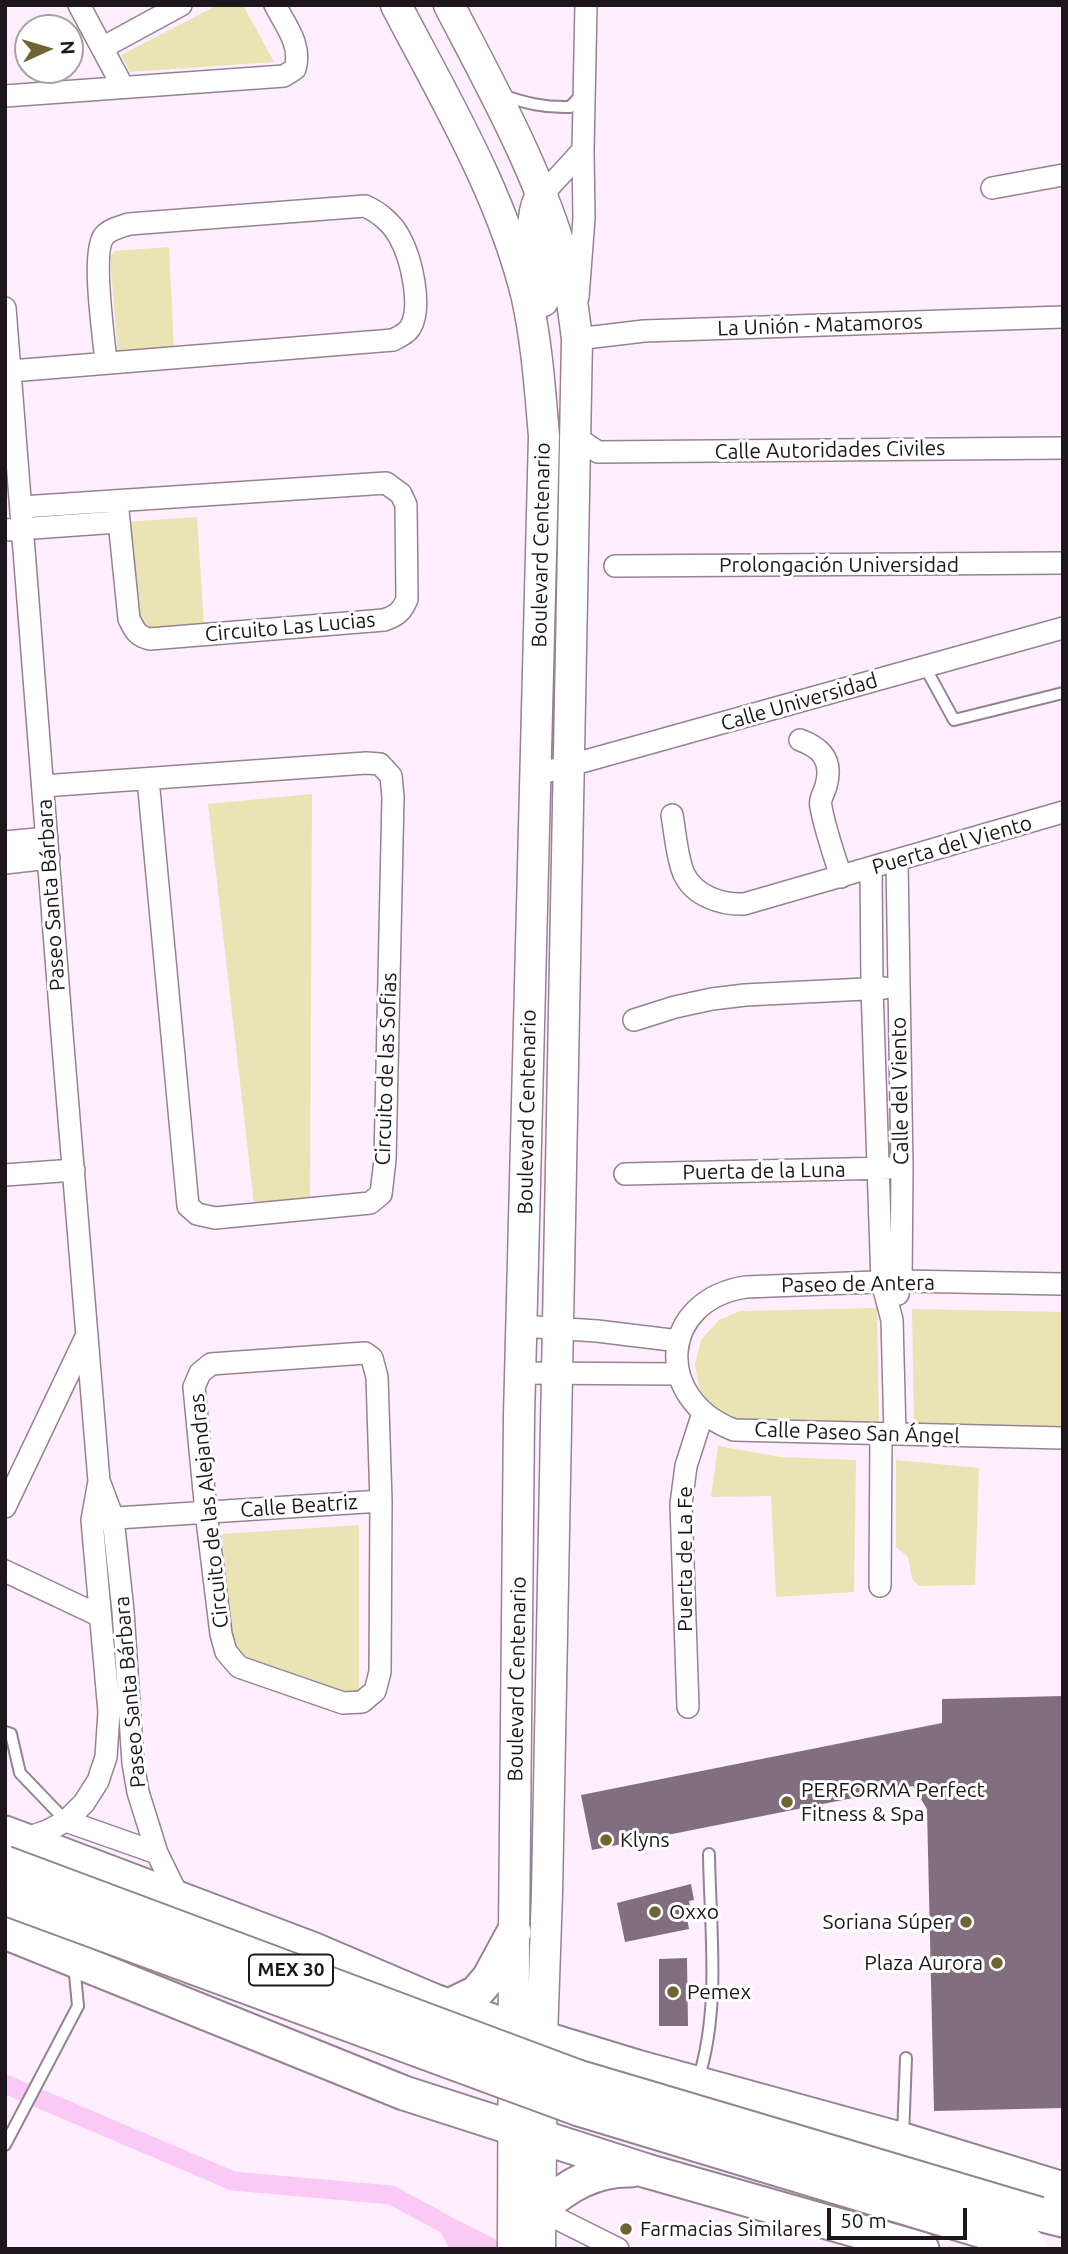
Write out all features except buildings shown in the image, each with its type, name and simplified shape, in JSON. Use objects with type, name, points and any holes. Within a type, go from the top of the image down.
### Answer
[{"type":"main road","name":"Boulevard Centenario","points":[[396,5],[497,207],[527,299],[539,374],[544,436],[520,1373],[514,1932],[528,2033]]},
{"type":"main road","name":"Boulevard Centenario","points":[[449,5],[541,196],[559,244],[576,329],[584,453],[569,766],[547,1893],[528,2033],[527,2133],[534,2225],[513,2249]]},
{"type":"main road","points":[[539,374],[544,348],[544,320],[533,226],[534,211],[541,196]]},
{"type":"main road","points":[[12,1845],[179,1898],[312,1949],[441,2004],[528,2033],[636,2067],[903,2140],[1063,2189]]},
{"type":"main road","name":"MEX 30","points":[[12,1845],[578,2077],[1051,2217]]},
{"type":"main road","name":"MEX 30","points":[[5,1898],[579,2109],[1037,2247]]},
{"type":"main road","points":[[5,1932],[404,2093],[633,2167],[922,2249]]},
{"type":"main road","points":[[441,2004],[476,1993],[489,1978],[514,1932]]},
{"type":"main road","points":[[404,2093],[422,2085],[436,2073],[446,2056],[448,2036],[441,2004]]},
{"type":"main road","points":[[633,2167],[609,2144],[605,2123],[609,2101],[620,2082],[636,2067]]},
{"type":"main road","points":[[534,2225],[563,2191],[589,2177],[633,2167]]},
{"type":"street","points":[[79,5],[123,88]]},
{"type":"street","points":[[102,48],[181,5]]},
{"type":"street","points":[[5,96],[284,76],[295,69],[299,55],[275,5]]},
{"type":"street","points":[[576,329],[584,229],[586,5]]},
{"type":"street","points":[[541,196],[583,150]]},
{"type":"street","points":[[992,188],[1063,175]]},
{"type":"street","points":[[10,371],[393,340],[410,328],[414,317],[412,267],[399,237],[377,211],[365,206],[129,224],[115,228],[104,235],[99,248],[106,362]]},
{"type":"street","name":"Paseo Santa Bárbara","points":[[5,308],[17,522],[43,786],[99,1480],[92,1520],[109,1712],[106,1757],[98,1781],[84,1803],[66,1821],[12,1845]]},
{"type":"street","name":"La Unión - Matamoros","points":[[576,329],[644,331],[1063,317]]},
{"type":"street","name":"Calle Autoridades Civiles","points":[[584,453],[1063,448]]},
{"type":"street","name":"Circuito Las Lucias","points":[[17,522],[118,511],[386,483],[401,494],[406,505],[407,599],[396,616],[384,620],[150,639],[141,637],[135,633],[130,619],[118,511]]},
{"type":"street","name":"Prolongación Universidad","points":[[615,566],[1063,563]]},
{"type":"street","name":"Calle Universidad","points":[[535,775],[1063,628]]},
{"type":"street","points":[[800,740],[814,745],[824,753],[828,765],[829,775],[820,803],[841,877]]},
{"type":"street","name":"Circuito de las Sofias","points":[[43,786],[366,762],[380,764],[391,776],[393,811],[385,1160],[381,1194],[370,1202],[215,1218],[197,1214],[188,1206],[148,779]]},
{"type":"street","name":"Puerta del Viento","points":[[672,815],[683,873],[693,887],[727,905],[744,904],[1063,812]]},
{"type":"street","points":[[5,842],[48,848]]},
{"type":"street","points":[[5,863],[48,848]]},
{"type":"street","name":"Calle del Viento","points":[[880,1586],[892,1281],[902,1168],[897,861]]},
{"type":"street","name":"Calle del Viento","points":[[871,868],[878,1168],[892,1281]]},
{"type":"street","points":[[634,1020],[675,1007],[745,995],[898,988]]},
{"type":"street","name":"Puerta de la Luna","points":[[625,1174],[902,1168]]},
{"type":"street","points":[[5,1175],[74,1170]]},
{"type":"street","name":"Paseo de Antera","points":[[679,1341],[692,1314],[705,1301],[728,1290],[892,1281],[1063,1284]]},
{"type":"street","points":[[520,1373],[678,1374],[679,1341],[557,1327],[521,1326]]},
{"type":"street","points":[[5,1507],[87,1335]]},
{"type":"street","name":"Circuito de las Alejandras","points":[[365,1353],[372,1358],[376,1366],[381,1501],[380,1672],[375,1691],[362,1702],[343,1703],[239,1667],[226,1652],[221,1634],[194,1387],[200,1373],[211,1364],[365,1353]]},
{"type":"street","name":"Calle Paseo San Ángel","points":[[678,1374],[683,1389],[703,1413],[734,1430],[1063,1438]]},
{"type":"street","name":"Puerta de La Fe","points":[[688,1707],[681,1504],[686,1466],[703,1413]]},
{"type":"street","name":"Paseo Santa Bárbara","points":[[99,1480],[113,1518],[123,1611],[133,1763],[145,1820],[157,1853],[179,1898]]},
{"type":"street","name":"Calle Beatriz","points":[[92,1520],[381,1501]]},
{"type":"street","points":[[5,1571],[100,1616]]},
{"type":"street","points":[[66,1821],[157,1853]]},
{"type":"street","points":[[534,2225],[618,2249]]},
{"type":"lane","points":[[493,92],[550,108],[570,107],[585,91]]},
{"type":"lane","points":[[925,667],[954,720],[1063,693]]},
{"type":"lane","points":[[5,1732],[10,1734],[20,1773],[66,1821]]},
{"type":"lane","points":[[697,2083],[707,2051],[712,2012],[709,1854]]},
{"type":"lane","points":[[5,2145],[78,2006],[74,1962]]},
{"type":"lane","points":[[903,2140],[906,2059]]},
{"type":"shaded area","points":[[218,5],[243,5],[274,62],[130,72],[121,55]]},
{"type":"shaded area","points":[[169,247],[174,351],[118,354],[110,257],[115,251]]},
{"type":"shaded area","points":[[197,517],[204,625],[146,629],[141,623],[124,522]]},
{"type":"shaded area","points":[[312,794],[310,1199],[254,1204],[208,804]]},
{"type":"shaded area","points":[[877,1308],[879,1426],[740,1422],[711,1406],[699,1388],[695,1364],[701,1340],[719,1320],[740,1311]]},
{"type":"shaded area","points":[[912,1309],[1063,1312],[1063,1429],[914,1426]]},
{"type":"shaded area","points":[[718,1446],[781,1457],[856,1460],[854,1592],[776,1597],[771,1496],[711,1497]]},
{"type":"shaded area","points":[[896,1460],[979,1468],[975,1585],[919,1586],[912,1579],[908,1557],[896,1547]]},
{"type":"shaded area","points":[[359,1525],[359,1691],[342,1695],[249,1661],[233,1646],[222,1534]]},
{"type":"waterway","points":[[5,2084],[233,2181],[391,2195],[447,2225],[461,2249]]},
{"type":"waterway","points":[[448,2226],[494,2249]]},
{"type":"place","name":"PERFORMA Perfect Fitness & Spa","points":[[787,1802]]},
{"type":"place","name":"Klyns","points":[[606,1840]]},
{"type":"place","name":"Oxxo","points":[[655,1912]]},
{"type":"place","name":"Soriana Súper","points":[[966,1922]]},
{"type":"place","name":"Plaza Aurora","points":[[997,1963]]},
{"type":"place","name":"Pemex","points":[[673,1992]]},
{"type":"place","name":"Farmacias Similares","points":[[626,2229]]}]
